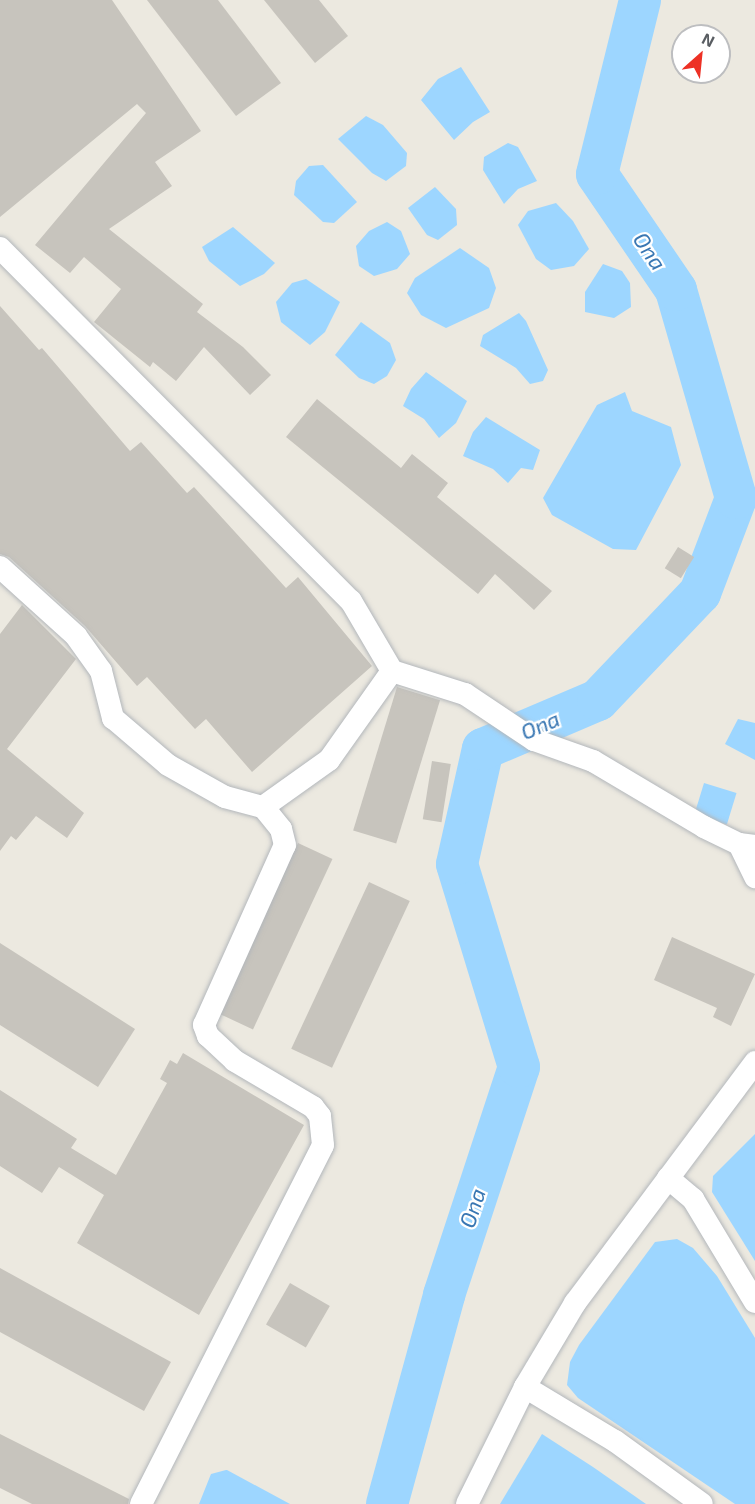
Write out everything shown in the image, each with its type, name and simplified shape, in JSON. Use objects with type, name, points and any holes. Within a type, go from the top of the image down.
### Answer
[{"type":"lane","points":[[0,248],[351,601],[392,671],[465,693],[534,740],[593,761],[747,845],[755,878]]},
{"type":"lane","points":[[0,567],[76,636],[101,671],[113,718],[168,765],[225,797],[263,807],[281,829],[285,845],[204,1025],[208,1036],[235,1061],[313,1107],[320,1116],[323,1145],[141,1504]]},
{"type":"lane","points":[[263,807],[329,760],[392,671]]},
{"type":"lane","points":[[467,1504],[525,1387],[575,1303],[755,1062]]},
{"type":"lane","points":[[668,1178],[693,1199],[755,1302]]},
{"type":"lane","points":[[525,1387],[615,1441],[702,1504]]},
{"type":"water","points":[[461,67],[490,112],[473,122],[454,140],[421,100],[438,79]]},
{"type":"water","points":[[366,116],[383,125],[407,153],[406,166],[386,181],[372,173],[338,139]]},
{"type":"water","points":[[508,143],[518,147],[537,181],[518,189],[504,204],[483,170],[484,157]]},
{"type":"water","points":[[323,165],[357,202],[334,223],[323,222],[294,195],[296,181],[309,166]]},
{"type":"water","points":[[435,187],[456,209],[457,225],[438,240],[427,235],[408,208]]},
{"type":"water","points":[[556,203],[573,221],[589,249],[574,266],[551,270],[536,259],[518,225],[528,211]]},
{"type":"water","points":[[387,222],[401,231],[410,254],[397,269],[374,276],[359,266],[356,246],[369,231]]},
{"type":"water","points":[[233,227],[275,263],[264,274],[240,286],[209,261],[202,247]]},
{"type":"water","points":[[460,248],[489,268],[496,288],[489,308],[446,328],[421,315],[407,293],[415,278]]},
{"type":"water","points":[[603,264],[622,271],[630,283],[631,307],[614,318],[585,312],[585,292]]},
{"type":"water","points":[[306,279],[340,302],[325,332],[310,345],[281,322],[276,302],[292,283]]},
{"type":"water","points":[[519,313],[526,321],[548,370],[543,381],[530,384],[516,368],[480,346],[483,335]]},
{"type":"water","points":[[361,322],[390,343],[396,360],[387,376],[374,384],[359,378],[335,355]]},
{"type":"water","points":[[426,372],[467,401],[456,423],[439,438],[424,419],[403,406],[411,389]]},
{"type":"water","points":[[625,392],[632,411],[671,427],[681,465],[636,550],[613,549],[552,515],[543,498],[597,405]]},
{"type":"water","points":[[486,417],[540,450],[533,470],[521,468],[508,483],[493,469],[463,456],[473,432]]},
{"type":"water","points":[[738,719],[755,723],[755,760],[725,744]]},
{"type":"water","points":[[704,783],[737,793],[727,824],[694,815]]},
{"type":"water","points":[[755,1134],[755,1261],[712,1192],[713,1176]]},
{"type":"water","points":[[677,1239],[693,1248],[717,1276],[755,1338],[755,1504],[735,1504],[578,1398],[567,1385],[570,1362],[579,1345],[655,1242]]},
{"type":"water","points":[[542,1434],[593,1467],[646,1504],[500,1504]]},
{"type":"water","points":[[227,1470],[290,1504],[199,1504],[211,1474]]},
{"type":"building","points":[[0,0],[112,0],[201,131],[155,162],[172,186],[109,229],[203,304],[197,312],[243,347],[271,375],[250,395],[204,347],[176,381],[153,362],[150,367],[94,322],[121,289],[84,257],[70,273],[35,245],[146,113],[137,104],[0,217]]},
{"type":"building","points":[[147,0],[218,0],[281,83],[236,116]]},
{"type":"building","points":[[264,0],[319,0],[348,36],[315,63]]},
{"type":"building","points":[[0,306],[39,350],[42,348],[130,451],[141,442],[187,493],[194,487],[286,588],[298,577],[372,666],[252,772],[206,719],[195,729],[147,677],[137,686],[85,626],[9,557],[0,554]]},
{"type":"building","points":[[317,399],[401,468],[412,454],[448,483],[437,497],[552,591],[534,610],[495,574],[478,594],[286,437]]},
{"type":"building","points":[[678,547],[694,557],[681,578],[665,568]]},
{"type":"building","points":[[22,605],[76,659],[7,749],[84,813],[67,838],[36,816],[16,840],[11,836],[0,851],[0,634]]},
{"type":"building","points":[[397,687],[440,700],[396,844],[353,830]]},
{"type":"building","points":[[432,761],[451,764],[442,822],[423,819]]},
{"type":"building","points":[[298,843],[332,859],[253,1029],[219,1013]]},
{"type":"building","points":[[369,882],[410,901],[332,1068],[291,1049]]},
{"type":"building","points":[[672,937],[755,974],[731,1026],[713,1017],[717,1008],[654,980]]},
{"type":"building","points":[[0,943],[135,1029],[98,1087],[0,1025]]},
{"type":"building","points":[[183,1053],[304,1125],[199,1315],[77,1243],[104,1195],[59,1167],[42,1193],[0,1166],[0,1090],[77,1139],[71,1148],[116,1175],[167,1083],[160,1079],[170,1060],[177,1064]]},
{"type":"building","points":[[0,1268],[171,1362],[144,1411],[0,1332]]},
{"type":"building","points":[[290,1283],[330,1306],[306,1348],[266,1325]]},
{"type":"building","points":[[0,1434],[129,1499],[128,1504],[32,1504],[0,1488]]},
{"type":"waterway","name":"Ona","points":[[387,1504],[444,1295],[519,1067],[457,864],[483,749],[598,700],[700,593],[736,498],[676,290],[597,174],[640,0]]}]
